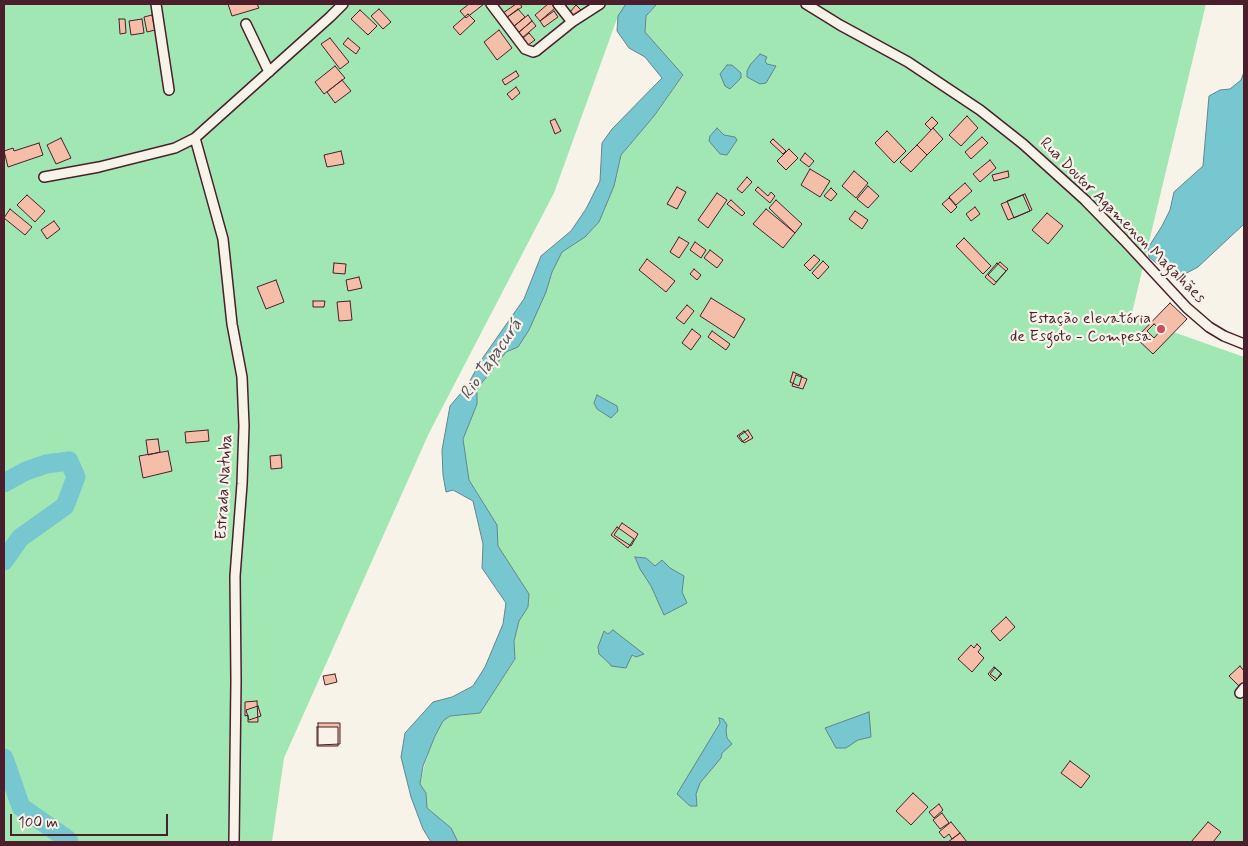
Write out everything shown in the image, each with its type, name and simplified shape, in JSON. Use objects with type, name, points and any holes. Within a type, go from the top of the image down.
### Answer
[{"type":"street","points":[[156,4],[169,90]]},
{"type":"street","points":[[44,176],[99,168],[175,148],[196,138],[343,4]]},
{"type":"street","points":[[491,4],[525,49],[529,51],[536,51],[572,22],[600,4]]},
{"type":"street","points":[[558,4],[572,22]]},
{"type":"street","name":"Rua Doutor Agamenon Magalhães","points":[[806,4],[908,62],[980,110],[1023,144],[1085,200],[1186,308],[1209,327],[1224,336],[1244,344]]},
{"type":"street","points":[[246,24],[269,72]]},
{"type":"street","name":"Estrada Natuba","points":[[196,138],[223,238],[232,324],[242,377],[243,456],[235,576],[234,842]]},
{"type":"green space","points":[[4,4],[636,4],[618,16],[554,193],[429,433],[284,758],[272,842],[4,842]]},
{"type":"green space","points":[[657,4],[1206,4],[1131,317],[1244,357],[1244,842],[457,842],[451,828],[427,808],[426,793],[420,784],[435,736],[443,721],[450,716],[480,713],[515,660],[514,641],[519,621],[528,607],[529,594],[498,546],[497,525],[469,480],[463,439],[477,404],[477,389],[506,352],[562,252],[585,237],[599,222],[614,186],[621,155],[654,116],[683,76],[645,32],[646,16]]},
{"type":"water","name":"Rio Tapacurá","points":[[626,4],[657,4],[646,16],[645,32],[683,75],[654,116],[621,155],[614,186],[599,222],[585,237],[562,252],[529,330],[518,347],[506,352],[477,389],[477,404],[463,439],[469,480],[497,525],[498,546],[529,594],[528,607],[519,621],[514,641],[515,659],[480,713],[450,716],[443,721],[435,736],[423,766],[420,784],[426,793],[427,808],[451,828],[458,842],[431,842],[423,829],[411,797],[401,757],[405,733],[433,702],[452,697],[473,686],[485,667],[503,624],[506,603],[482,568],[483,544],[473,501],[453,490],[446,492],[442,450],[450,406],[467,386],[482,359],[524,299],[541,256],[571,231],[586,209],[600,181],[602,143],[612,129],[662,78],[645,57],[629,48],[617,31],[618,16]]},
{"type":"water","points":[[760,54],[767,57],[765,61],[767,64],[776,66],[766,83],[760,84],[747,77],[747,71]]},
{"type":"water","points":[[727,65],[732,65],[741,73],[741,78],[730,89],[725,86],[720,74]]},
{"type":"water","points":[[1244,72],[1244,224],[1198,267],[1183,275],[1173,277],[1149,257],[1148,248],[1170,210],[1174,192],[1203,166],[1209,96],[1220,90],[1230,89],[1241,80]]},
{"type":"water","points":[[717,128],[724,135],[735,137],[737,140],[727,155],[720,154],[709,141],[710,136]]},
{"type":"water","points":[[597,395],[617,406],[618,411],[611,418],[597,409],[594,403]]},
{"type":"water","points":[[635,557],[646,558],[655,566],[662,560],[670,568],[684,576],[682,592],[687,603],[664,615]]},
{"type":"water","points":[[613,630],[644,654],[636,657],[632,655],[626,668],[611,666],[599,654],[598,647],[604,631],[608,634]]},
{"type":"water","points":[[869,712],[871,737],[858,740],[846,748],[836,748],[825,728]]},
{"type":"water","points":[[719,718],[723,719],[727,725],[727,738],[732,744],[722,753],[721,758],[700,783],[696,794],[697,806],[690,806],[677,794],[720,723]]},
{"type":"building","points":[[228,4],[257,4],[259,8],[232,16]]},
{"type":"building","points":[[469,4],[484,4],[466,18],[460,11]]},
{"type":"building","points":[[516,4],[520,4],[522,7],[506,18],[503,13]]},
{"type":"building","points":[[548,4],[555,8],[540,21],[535,15]]},
{"type":"building","points":[[576,5],[583,12],[576,18],[570,12]]},
{"type":"building","points":[[379,9],[391,22],[383,29],[371,16]]},
{"type":"building","points":[[518,9],[525,17],[513,27],[506,18]]},
{"type":"building","points":[[360,10],[377,26],[368,35],[351,19]]},
{"type":"building","points":[[554,11],[558,17],[544,27],[540,21]]},
{"type":"building","points":[[468,14],[475,21],[460,35],[453,27]]},
{"type":"building","points":[[152,15],[155,30],[147,32],[144,17]]},
{"type":"building","points":[[528,15],[532,21],[518,33],[513,27]]},
{"type":"building","points":[[119,19],[125,19],[126,33],[120,34]]},
{"type":"building","points":[[142,19],[144,33],[131,35],[129,21]]},
{"type":"building","points":[[532,21],[536,26],[522,38],[518,33]]},
{"type":"building","points":[[499,30],[512,48],[497,60],[484,42]]},
{"type":"building","points":[[529,33],[535,40],[528,45],[523,38]]},
{"type":"building","points":[[330,38],[349,62],[340,69],[321,44]]},
{"type":"building","points":[[348,38],[360,48],[356,54],[343,44]]},
{"type":"building","points":[[335,66],[345,78],[324,94],[315,82]]},
{"type":"building","points":[[516,71],[519,76],[505,85],[502,80]]},
{"type":"building","points":[[342,80],[351,91],[335,103],[327,92]]},
{"type":"building","points":[[516,87],[520,93],[512,100],[507,94]]},
{"type":"building","points":[[967,116],[978,128],[961,146],[949,135]]},
{"type":"building","points":[[932,117],[938,123],[931,130],[925,124]]},
{"type":"building","points":[[555,119],[561,131],[555,134],[550,121]]},
{"type":"building","points":[[933,128],[943,139],[927,155],[917,145]]},
{"type":"building","points":[[887,131],[906,151],[894,163],[875,143]]},
{"type":"building","points":[[982,137],[988,143],[971,159],[965,152]]},
{"type":"building","points":[[61,138],[71,158],[56,164],[47,145]]},
{"type":"building","points":[[773,139],[786,151],[783,154],[770,142]]},
{"type":"building","points":[[39,143],[43,155],[8,167],[4,151],[13,148],[14,151]]},
{"type":"building","points":[[917,145],[927,155],[911,172],[900,162]]},
{"type":"building","points":[[789,149],[798,158],[786,170],[777,161]]},
{"type":"building","points":[[341,151],[344,164],[327,167],[324,155]]},
{"type":"building","points":[[805,153],[814,161],[809,167],[800,160]]},
{"type":"building","points":[[990,160],[996,168],[980,182],[973,174]]},
{"type":"building","points":[[810,169],[830,181],[820,197],[801,185]]},
{"type":"building","points":[[854,171],[868,183],[856,198],[842,186]]},
{"type":"building","points":[[1008,171],[1009,177],[994,181],[992,175]]},
{"type":"building","points":[[747,177],[752,182],[742,193],[737,189]]},
{"type":"building","points":[[965,183],[972,191],[956,205],[949,197]]},
{"type":"building","points":[[868,186],[879,196],[868,208],[857,199]]},
{"type":"building","points":[[677,187],[686,192],[677,209],[667,204]]},
{"type":"building","points":[[758,187],[768,196],[771,192],[775,196],[770,203],[755,190]]},
{"type":"building","points":[[831,188],[837,194],[831,201],[824,196]]},
{"type":"building","points":[[717,193],[727,200],[708,228],[698,220]]},
{"type":"building","points":[[1025,194],[1032,210],[1014,218],[1007,201]]},
{"type":"building","points":[[27,195],[45,211],[35,222],[17,205]]},
{"type":"building","points":[[1023,195],[1030,211],[1008,220],[1001,204]]},
{"type":"building","points":[[949,198],[957,207],[951,213],[942,204]]},
{"type":"building","points":[[731,200],[745,213],[742,216],[727,204]]},
{"type":"building","points":[[776,200],[802,224],[795,233],[769,208]]},
{"type":"building","points":[[975,207],[980,214],[971,221],[966,214]]},
{"type":"building","points":[[10,209],[32,227],[25,235],[4,218]]},
{"type":"building","points":[[766,209],[795,233],[783,248],[753,224]]},
{"type":"building","points":[[855,211],[868,220],[862,229],[849,219]]},
{"type":"building","points":[[1047,213],[1063,226],[1048,244],[1032,230]]},
{"type":"building","points":[[54,221],[60,229],[47,239],[41,230]]},
{"type":"building","points":[[679,237],[689,243],[679,258],[670,252]]},
{"type":"building","points":[[964,238],[991,266],[983,274],[956,246]]},
{"type":"building","points":[[695,242],[706,250],[701,258],[690,250]]},
{"type":"building","points":[[710,250],[723,260],[717,268],[704,258]]},
{"type":"building","points":[[814,255],[820,260],[810,271],[804,265]]},
{"type":"building","points":[[647,259],[675,281],[666,292],[639,270]]},
{"type":"building","points":[[823,261],[829,267],[818,279],[812,273]]},
{"type":"building","points":[[1000,262],[1008,269],[996,282],[988,275]]},
{"type":"building","points":[[334,263],[346,264],[345,274],[333,273]]},
{"type":"building","points":[[997,263],[1006,271],[994,285],[985,277]]},
{"type":"building","points":[[694,269],[701,275],[697,280],[690,274]]},
{"type":"building","points":[[359,277],[362,288],[348,291],[346,280]]},
{"type":"building","points":[[276,280],[284,302],[266,309],[257,287]]},
{"type":"building","points":[[711,298],[745,319],[734,338],[700,316]]},
{"type":"building","points":[[313,301],[325,301],[324,307],[313,307]]},
{"type":"building","points":[[350,301],[352,320],[339,321],[337,302]]},
{"type":"building","name":"Estação elevatória de Esgoto - Compesa","points":[[1170,303],[1187,319],[1153,354],[1136,338]]},
{"type":"building","points":[[687,305],[694,311],[684,324],[676,318]]},
{"type":"building","points":[[1154,324],[1161,330],[1154,338],[1147,331]]},
{"type":"building","points":[[692,329],[701,336],[691,350],[682,343]]},
{"type":"building","points":[[712,331],[730,344],[726,350],[708,337]]},
{"type":"building","points":[[793,372],[802,376],[799,386],[790,382]]},
{"type":"building","points":[[796,375],[807,379],[803,389],[792,386]]},
{"type":"building","points":[[208,430],[209,441],[186,443],[185,432]]},
{"type":"building","points":[[748,430],[753,438],[744,443],[739,436]]},
{"type":"building","points":[[744,431],[749,437],[742,442],[737,436]]},
{"type":"building","points":[[158,439],[160,452],[148,455],[146,440]]},
{"type":"building","points":[[168,451],[172,471],[143,478],[139,456]]},
{"type":"building","points":[[281,455],[282,468],[271,469],[270,456]]},
{"type":"building","points":[[622,523],[638,534],[631,546],[614,535]]},
{"type":"building","points":[[617,527],[634,539],[628,548],[611,535]]},
{"type":"building","points":[[1006,617],[1015,627],[1000,641],[991,631]]},
{"type":"building","points":[[977,644],[981,648],[978,652],[984,658],[972,672],[958,659],[971,645],[974,648]]},
{"type":"building","points":[[1240,666],[1244,671],[1244,683],[1240,687],[1229,676]]},
{"type":"building","points":[[994,667],[1002,674],[995,681],[988,674]]},
{"type":"building","points":[[995,668],[1001,673],[997,679],[990,674]]},
{"type":"building","points":[[335,674],[337,682],[325,685],[323,676]]},
{"type":"building","points":[[257,701],[258,722],[248,722],[248,715],[245,716],[245,702]]},
{"type":"building","points":[[258,706],[261,716],[249,720],[246,710]]},
{"type":"building","points":[[318,723],[340,723],[340,744],[318,745]]},
{"type":"building","points":[[317,727],[338,727],[338,746],[317,746]]},
{"type":"building","points":[[1070,761],[1090,776],[1081,788],[1061,773]]},
{"type":"building","points":[[913,793],[928,807],[911,825],[896,811]]},
{"type":"building","points":[[939,804],[943,810],[934,818],[929,812]]},
{"type":"building","points":[[942,813],[949,823],[940,829],[933,820]]},
{"type":"building","points":[[951,822],[960,833],[952,839],[949,834],[944,838],[939,832]]},
{"type":"building","points":[[1208,822],[1221,832],[1213,842],[1191,842]]},
{"type":"building","points":[[960,833],[967,842],[948,842]]},
{"type":"waterway","points":[[4,483],[26,471],[46,464],[69,461],[76,477],[65,506],[20,538],[4,561]]},
{"type":"waterway","points":[[4,758],[21,807],[69,842]]},
{"type":"place","name":"Estação elevatória de Esgoto - Compesa","points":[[1161,329]]}]
